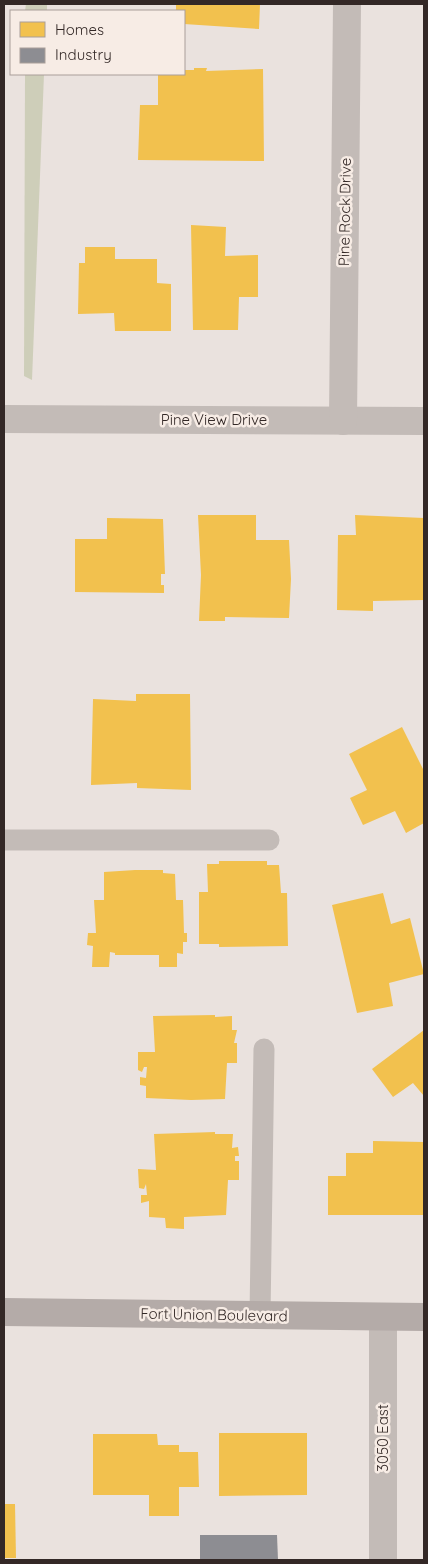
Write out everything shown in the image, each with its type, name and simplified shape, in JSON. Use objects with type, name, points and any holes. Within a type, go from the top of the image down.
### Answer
[{"type":"main road","name":"Fort Union Boulevard","points":[[4,1312],[424,1317]]},
{"type":"street","name":"Pine Rock Drive","points":[[343,421],[347,4]]},
{"type":"street","name":"Pine View Drive","points":[[4,419],[424,421]]},
{"type":"street","name":"3050 East","points":[[383,1317],[383,1560]]},
{"type":"lane","points":[[4,840],[269,840]]},
{"type":"lane","points":[[260,1315],[264,1049]]},
{"type":"green space","points":[[26,4],[47,4],[47,10],[25,10]]},
{"type":"green space","points":[[25,75],[44,75],[32,380],[24,376]]},
{"type":"building: Homes","points":[[176,4],[260,4],[259,29],[185,24],[185,10],[176,10]]},
{"type":"building: Homes","points":[[194,68],[207,68],[206,71],[263,69],[264,161],[138,160],[140,105],[158,105],[158,75],[185,75],[185,70],[194,70]]},
{"type":"building: Homes","points":[[191,225],[226,227],[225,256],[258,255],[258,297],[239,297],[238,330],[193,330]]},
{"type":"building: Homes","points":[[85,247],[115,247],[115,259],[157,259],[157,283],[171,284],[171,331],[115,331],[114,313],[78,314],[79,263],[85,263]]},
{"type":"building: Homes","points":[[198,515],[256,515],[256,540],[289,540],[291,579],[289,618],[225,617],[225,621],[199,621],[201,575]]},
{"type":"building: Homes","points":[[355,515],[424,518],[424,600],[373,601],[373,611],[337,610],[338,535],[356,535]]},
{"type":"building: Homes","points":[[107,518],[163,519],[165,574],[161,574],[161,585],[164,585],[164,593],[75,592],[75,539],[107,539]]},
{"type":"building: Homes","points":[[136,694],[190,694],[191,790],[137,788],[137,783],[91,785],[93,699],[136,701]]},
{"type":"building: Homes","points":[[402,727],[424,771],[424,823],[406,833],[395,811],[363,825],[350,798],[367,790],[349,754]]},
{"type":"building: Homes","points":[[219,861],[267,861],[267,865],[279,865],[281,893],[287,893],[288,946],[219,947],[219,944],[199,944],[199,892],[208,892],[207,864],[219,864]]},
{"type":"building: Homes","points":[[163,870],[163,873],[175,874],[176,900],[183,900],[184,933],[187,933],[187,942],[183,942],[183,954],[177,953],[177,967],[159,967],[159,955],[115,955],[115,953],[110,952],[109,967],[92,967],[93,946],[87,945],[88,933],[96,933],[94,900],[104,900],[104,872]]},
{"type":"building: Homes","points":[[383,893],[391,924],[410,918],[424,974],[389,983],[393,1006],[357,1013],[332,905]]},
{"type":"building: Homes","points":[[215,1015],[215,1017],[232,1016],[232,1030],[237,1030],[234,1043],[237,1043],[237,1063],[227,1063],[225,1099],[146,1098],[146,1086],[140,1085],[140,1077],[146,1078],[147,1067],[144,1067],[142,1072],[138,1070],[138,1052],[155,1052],[153,1016]]},
{"type":"building: Homes","points":[[424,1030],[424,1096],[413,1083],[393,1097],[372,1069]]},
{"type":"building: Homes","points":[[215,1132],[215,1134],[233,1134],[232,1148],[238,1147],[239,1156],[235,1156],[235,1161],[239,1161],[239,1180],[228,1180],[226,1215],[184,1217],[184,1229],[166,1228],[165,1218],[149,1217],[149,1201],[141,1203],[141,1195],[147,1195],[146,1184],[144,1189],[139,1188],[138,1169],[156,1170],[154,1134]]},
{"type":"building: Homes","points":[[373,1141],[424,1142],[424,1215],[328,1215],[328,1176],[346,1176],[346,1153],[373,1153]]},
{"type":"building: Homes","points":[[219,1433],[307,1433],[307,1495],[219,1496]]},
{"type":"building: Homes","points":[[93,1434],[157,1434],[158,1445],[179,1445],[179,1452],[198,1452],[199,1487],[179,1487],[179,1516],[149,1516],[149,1495],[93,1495]]},
{"type":"building: Homes","points":[[4,1504],[15,1504],[16,1558],[4,1558]]},
{"type":"building: Industry","points":[[200,1535],[277,1535],[278,1560],[200,1560]]}]
